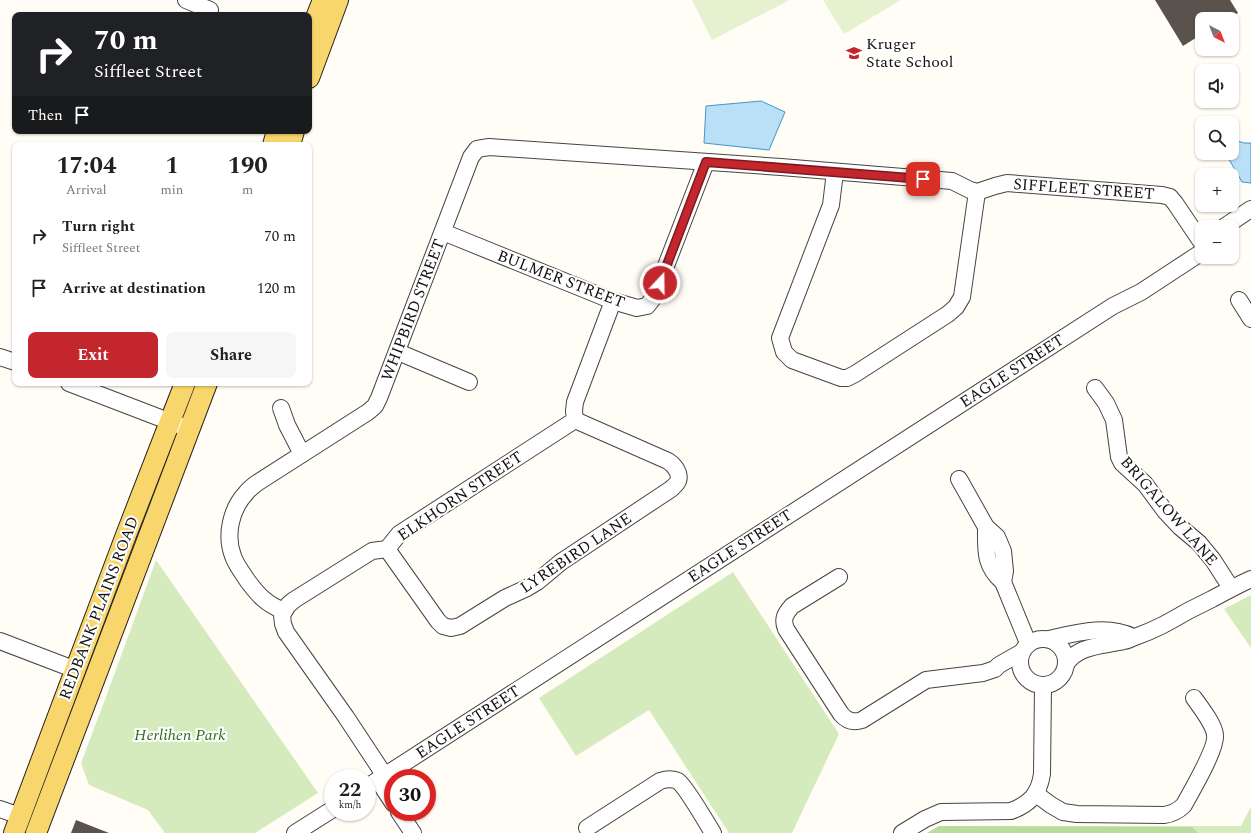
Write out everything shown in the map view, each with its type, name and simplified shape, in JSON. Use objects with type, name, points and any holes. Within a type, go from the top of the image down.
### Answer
[{"type":"main road","points":[[312,28],[323,0]]},
{"type":"main road","points":[[312,70],[338,0]]},
{"type":"main road","name":"REDBANK PLAINS ROAD","points":[[17,825],[184,386]]},
{"type":"main road","name":"REDBANK PLAINS ROAD","points":[[36,833],[206,386]]},
{"type":"street","points":[[186,0],[210,10]]},
{"type":"street","name":"WHIPBIRD STREET","points":[[284,611],[265,602],[258,595],[246,579],[232,555],[229,533],[237,504],[246,492],[257,483],[375,406],[398,352],[471,157],[477,149],[489,147],[706,162]]},
{"type":"street","points":[[706,162],[952,181],[977,192],[962,298],[956,307],[948,314],[847,378],[841,378],[792,360],[784,352],[780,338],[831,205],[835,172]]},
{"type":"street","name":"BULMER STREET","points":[[443,232],[613,301],[637,308],[647,306],[654,297],[706,162]]},
{"type":"street","name":"SIFFLEET STREET","points":[[977,192],[1007,183],[1162,194],[1170,197],[1175,203],[1195,234]]},
{"type":"street","points":[[1234,220],[1251,209]]},
{"type":"street","points":[[1239,229],[1251,221]]},
{"type":"street","name":"EAGLE STREET","points":[[377,781],[1113,306],[1136,287],[1195,249]]},
{"type":"street","points":[[1239,300],[1251,319]]},
{"type":"street","points":[[575,420],[575,402],[613,301]]},
{"type":"street","points":[[398,352],[469,382]]},
{"type":"street","points":[[0,356],[12,361]]},
{"type":"street","points":[[77,386],[189,429]]},
{"type":"street","name":"BRIGALOW LANE","points":[[1095,388],[1106,403],[1114,420],[1119,457],[1122,463],[1145,484],[1165,511],[1180,527],[1199,543],[1213,560],[1231,588]]},
{"type":"street","points":[[281,408],[287,425],[302,454]]},
{"type":"street","name":"LYREBIRD LANE","points":[[387,549],[438,621],[443,626],[451,628],[460,626],[505,598],[537,582],[561,562],[671,489],[678,482],[678,475],[675,466],[668,461],[575,420]]},
{"type":"street","name":"ELKHORN STREET","points":[[284,611],[294,600],[372,551],[387,549],[399,534],[575,420]]},
{"type":"street","points":[[959,479],[986,527],[997,537],[1003,551],[1005,571],[1003,582],[1025,648],[1019,661],[1020,668],[1025,678]]},
{"type":"street","points":[[839,577],[792,606],[784,617],[784,623],[786,629],[841,714],[845,719],[850,721],[856,722],[862,720],[926,680],[975,675],[996,669],[999,664],[1038,639],[1049,640],[1083,631],[1106,631],[1127,634],[1133,638]]},
{"type":"street","points":[[996,669],[1001,672],[1025,678],[1032,683],[1043,686],[1052,683],[1058,680],[1062,675],[1066,664],[1076,653],[1107,644],[1125,641],[1151,632],[1189,610],[1251,579]]},
{"type":"street","points":[[284,611],[282,615],[283,624],[288,636],[346,717],[377,781],[384,791]]},
{"type":"street","points":[[1049,640],[1062,649],[1066,664]]},
{"type":"street","points":[[0,641],[76,670]]},
{"type":"street","points":[[902,833],[925,819],[941,812],[1011,811],[1020,807],[1036,794],[1041,783],[1042,774],[1043,686]]},
{"type":"street","points":[[1036,794],[1063,812],[1077,814],[1172,814],[1184,805],[1214,748],[1215,736],[1212,725],[1194,698]]},
{"type":"street","points":[[587,828],[660,781],[673,779],[686,790],[713,833]]},
{"type":"street","points":[[0,809],[17,825]]},
{"type":"street","points":[[295,833],[324,815]]},
{"type":"street","points":[[405,821],[413,833]]},
{"type":"green space","points":[[692,0],[788,0],[788,1],[712,40]]},
{"type":"green space","points":[[823,0],[901,0],[844,34]]},
{"type":"green space","name":"Herlihen Park","points":[[156,560],[318,793],[255,833],[165,833],[148,810],[89,785],[81,763]]},
{"type":"green space","points":[[733,572],[839,734],[792,833],[729,833],[649,710],[576,756],[539,698]]},
{"type":"green space","points":[[1251,595],[1251,648],[1224,609]]},
{"type":"green space","points":[[1251,807],[1251,833],[927,833],[939,826],[1241,826]]},
{"type":"green space","points":[[939,826],[1192,827],[1198,833],[927,833]]},
{"type":"water","points":[[761,101],[785,112],[769,150],[704,143],[706,106]]},
{"type":"water","points":[[1239,141],[1251,143],[1251,183],[1242,182],[1239,177],[1239,168],[1234,168],[1229,160],[1239,160]]},
{"type":"building","points":[[1155,0],[1230,0],[1237,12],[1195,12],[1195,38],[1183,46]]},
{"type":"building","points":[[76,820],[109,833],[71,833]]},
{"type":"place","name":"Kruger State School","points":[[854,53]]},
{"type":"route","points":[[660,283],[706,162],[923,179]]}]
